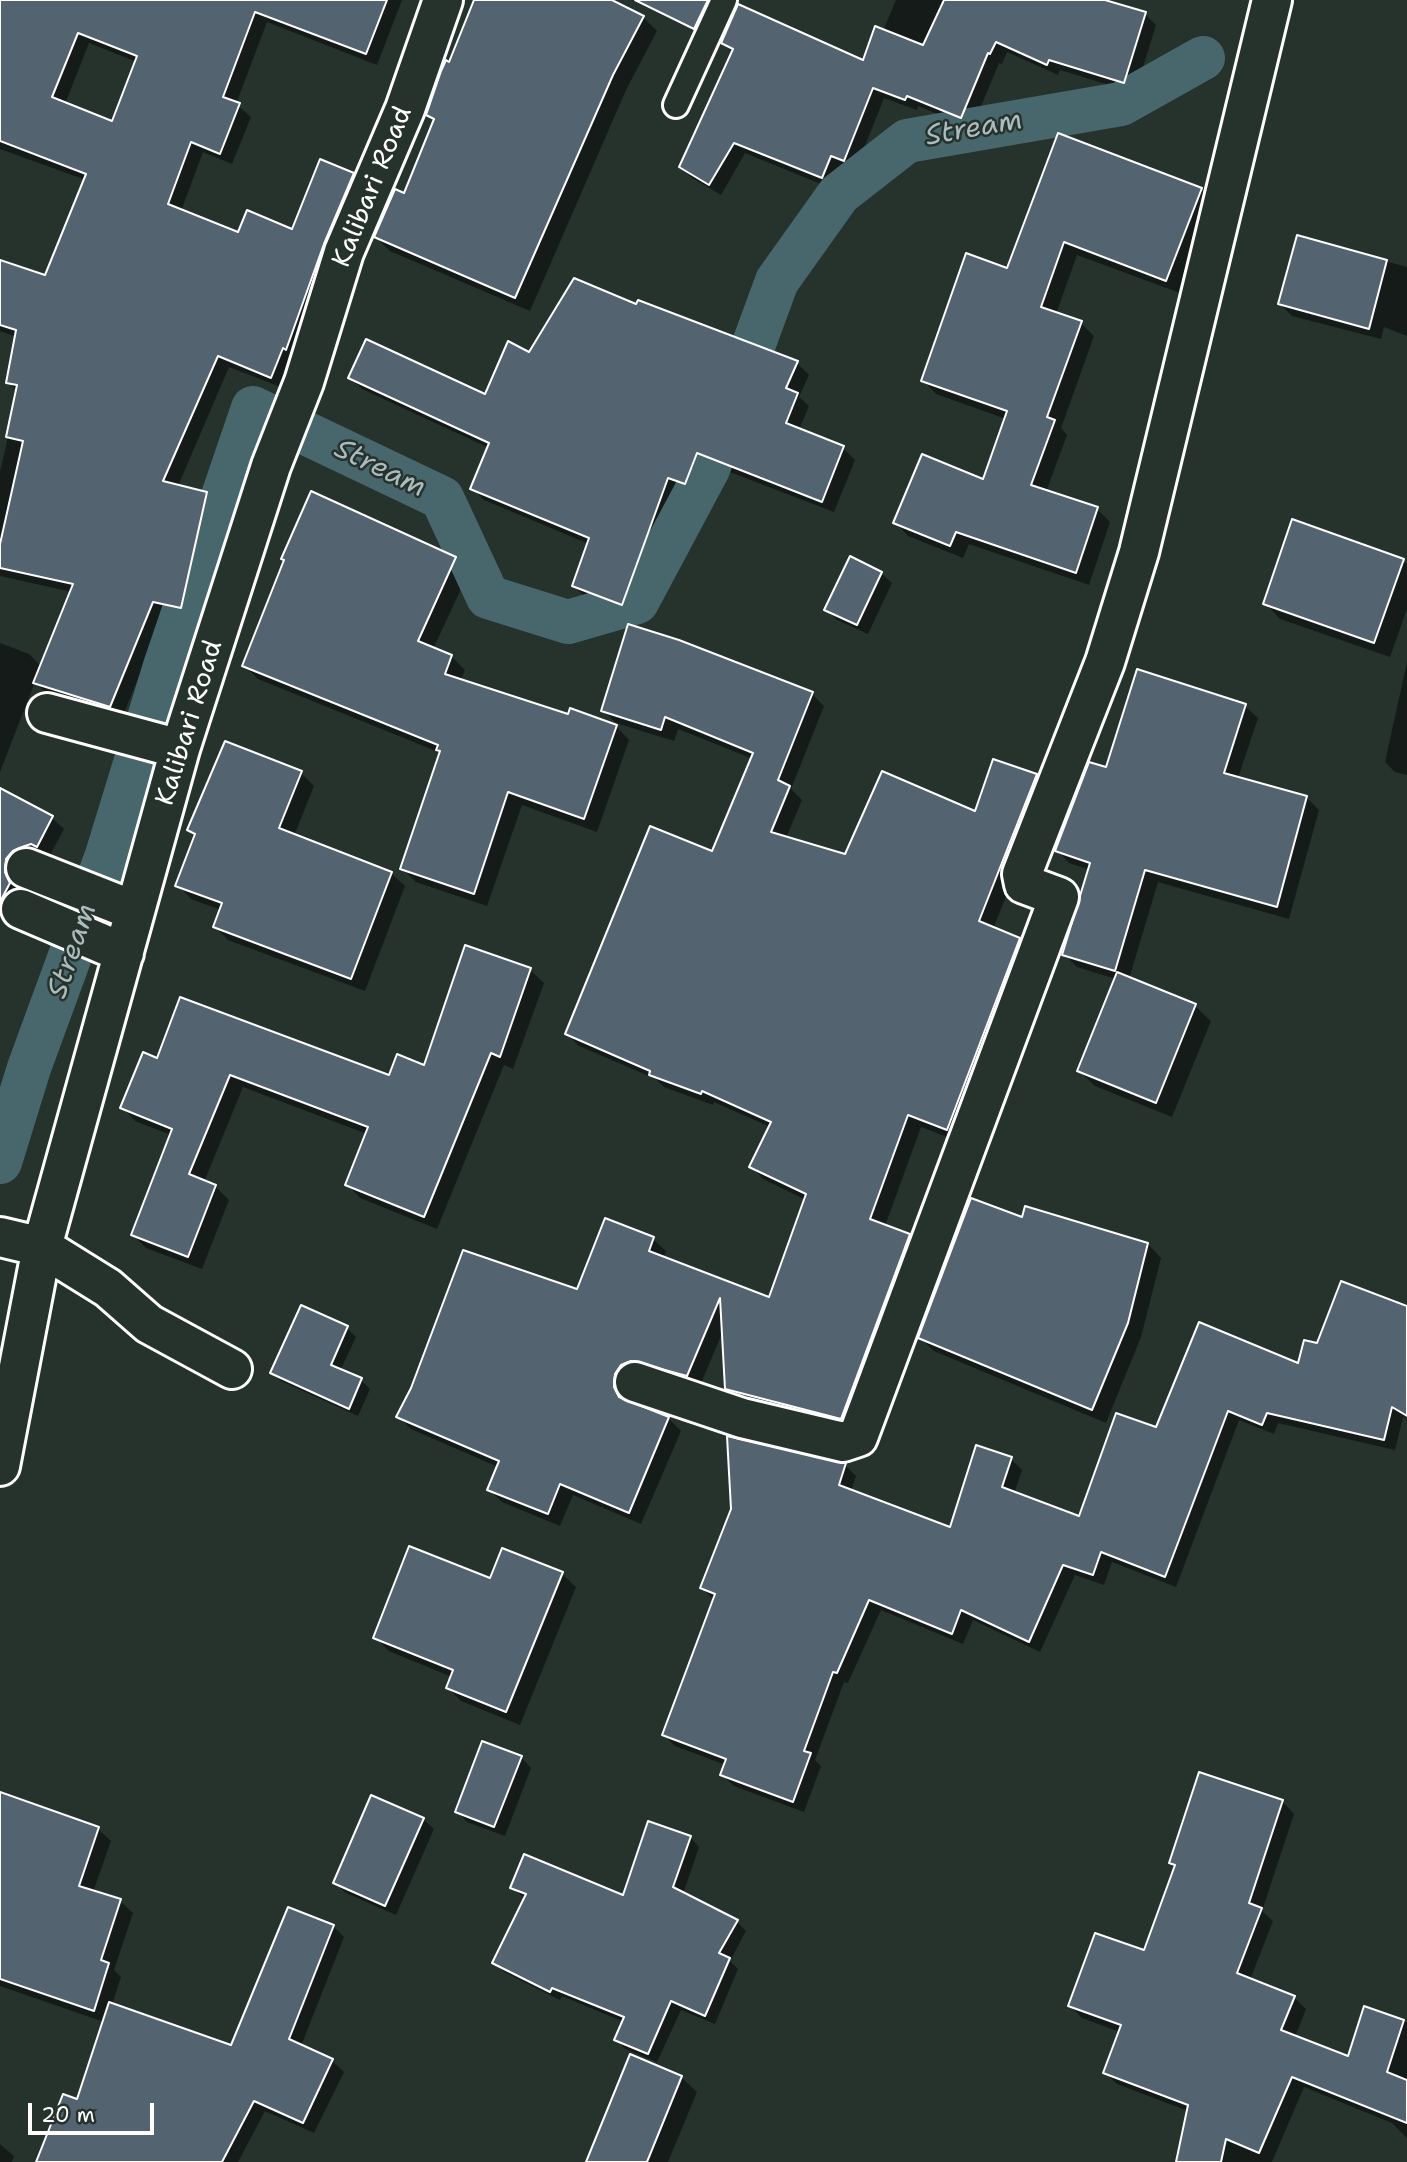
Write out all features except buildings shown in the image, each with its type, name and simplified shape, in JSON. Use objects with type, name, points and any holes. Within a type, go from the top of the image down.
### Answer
[{"type":"street","name":"Kalibari Road","points":[[0,1466],[40,1247],[178,749],[271,466],[304,382],[344,252],[405,109],[443,0]]},
{"type":"street","points":[[635,1382],[742,1418],[843,1442],[858,1437],[1059,897],[1024,884],[1022,874],[1105,662],[1139,552],[1272,0]]},
{"type":"street","points":[[47,713],[178,749]]},
{"type":"street","points":[[26,868],[133,911]]},
{"type":"street","points":[[21,909],[122,952]]},
{"type":"street","points":[[0,1237],[40,1247],[108,1288],[149,1324],[232,1368]]},
{"type":"lane","points":[[676,105],[724,0]]},
{"type":"waterway","name":"Stream","points":[[0,1162],[29,1068],[107,855],[166,663],[253,408],[442,498],[488,597],[568,622],[637,602],[708,469],[777,281],[839,194],[907,141],[1121,104],[1203,58]]}]
